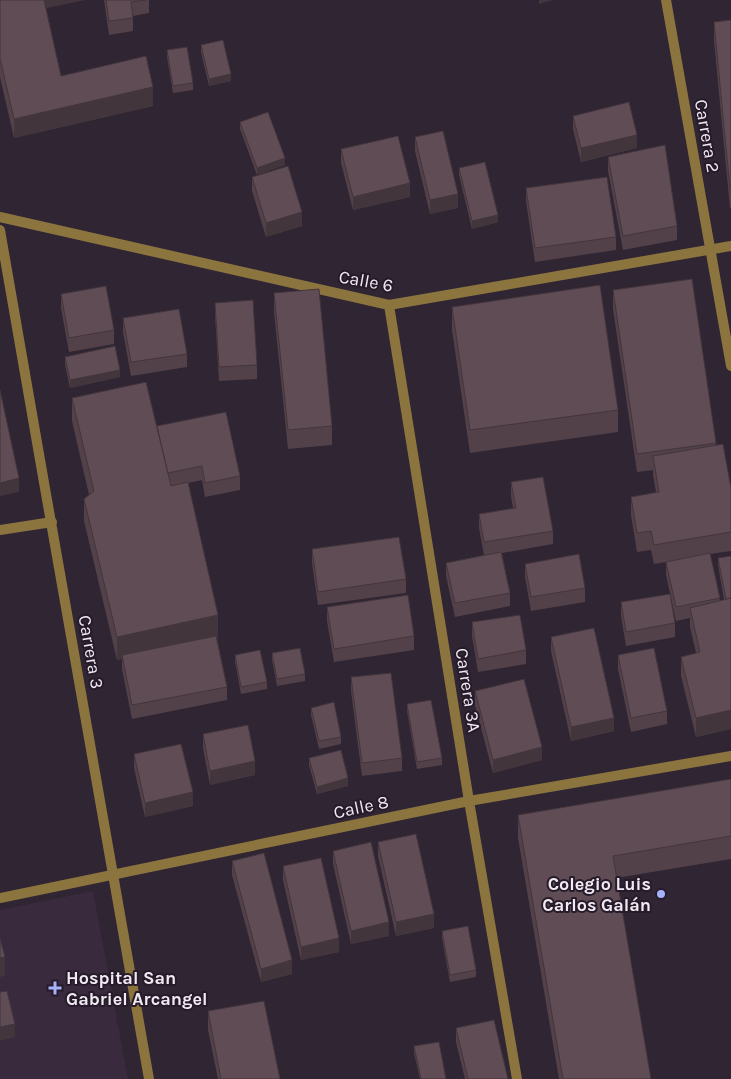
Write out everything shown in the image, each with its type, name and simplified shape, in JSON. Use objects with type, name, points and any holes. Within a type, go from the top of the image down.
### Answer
[{"type":"street","name":"Carrera 2","points":[[669,0],[731,366]]},
{"type":"street","name":"Calle 6","points":[[0,217],[389,305],[731,246]]},
{"type":"street","name":"Carrera 3","points":[[0,230],[149,1079]]},
{"type":"street","name":"Carrera 3A","points":[[389,305],[469,801],[517,1079]]},
{"type":"street","points":[[0,530],[52,522]]},
{"type":"street","name":"Calle 8","points":[[0,898],[469,801],[731,756]]},
{"type":"shaded area","name":"Hospital San Gabriel Arcangel","points":[[93,891],[128,1079],[0,1079],[0,910]]},
{"type":"building","points":[[0,0],[44,0],[61,76],[146,56],[153,87],[14,119],[0,58]]},
{"type":"building","points":[[106,0],[146,0],[131,2],[133,18],[109,21]]},
{"type":"building","points":[[731,20],[731,189],[730,189],[714,22]]},
{"type":"building","points":[[223,40],[231,74],[209,79],[201,45]]},
{"type":"building","points":[[187,47],[193,83],[173,86],[167,50]]},
{"type":"building","points":[[629,102],[637,135],[581,148],[573,116]]},
{"type":"building","points":[[268,112],[285,158],[257,168],[240,122]]},
{"type":"building","points":[[443,131],[458,194],[430,200],[415,137]]},
{"type":"building","points":[[398,136],[410,183],[353,197],[341,149]]},
{"type":"building","points":[[665,145],[677,226],[623,236],[608,157]]},
{"type":"building","points":[[485,162],[498,215],[472,221],[459,168]]},
{"type":"building","points":[[288,166],[302,212],[266,223],[252,177]]},
{"type":"building","points":[[607,177],[616,237],[535,248],[526,188]]},
{"type":"building","points":[[692,279],[716,443],[637,454],[613,290]]},
{"type":"building","points":[[600,285],[618,410],[470,430],[452,307]]},
{"type":"building","points":[[106,286],[114,330],[69,338],[61,294]]},
{"type":"building","points":[[319,289],[332,426],[288,430],[274,293]]},
{"type":"building","points":[[253,300],[257,365],[219,367],[215,303]]},
{"type":"building","points":[[179,309],[187,354],[131,362],[123,318]]},
{"type":"building","points":[[115,346],[120,370],[70,380],[65,357]]},
{"type":"building","points":[[146,382],[171,486],[188,482],[218,615],[117,637],[84,499],[94,491],[72,398]]},
{"type":"building","points":[[0,390],[19,478],[0,483]]},
{"type":"building","points":[[226,412],[240,476],[205,483],[202,466],[168,473],[157,426]]},
{"type":"building","points":[[723,444],[731,488],[731,532],[654,545],[651,531],[637,533],[631,497],[659,492],[653,456]]},
{"type":"building","points":[[543,477],[553,531],[484,542],[479,514],[516,508],[511,482]]},
{"type":"building","points":[[399,537],[406,579],[318,592],[312,549]]},
{"type":"building","points":[[501,552],[510,593],[455,603],[446,563]]},
{"type":"building","points":[[710,553],[720,598],[676,607],[666,562]]},
{"type":"building","points":[[579,554],[585,588],[531,597],[525,564]]},
{"type":"building","points":[[731,556],[731,598],[726,599],[718,558]]},
{"type":"building","points":[[670,594],[675,623],[626,632],[621,602]]},
{"type":"building","points":[[408,595],[414,636],[334,649],[327,607]]},
{"type":"building","points":[[731,598],[731,710],[696,718],[681,657],[700,652],[690,608]]},
{"type":"building","points":[[520,615],[526,650],[478,659],[472,622]]},
{"type":"building","points":[[594,628],[614,718],[571,727],[551,637]]},
{"type":"building","points":[[216,636],[227,687],[132,705],[122,655]]},
{"type":"building","points":[[300,648],[305,674],[277,679],[272,653]]},
{"type":"building","points":[[654,648],[667,711],[631,718],[618,655]]},
{"type":"building","points":[[260,650],[267,682],[241,687],[235,655]]},
{"type":"building","points":[[391,673],[402,758],[362,763],[351,677]]},
{"type":"building","points":[[524,679],[542,747],[493,760],[475,691]]},
{"type":"building","points":[[431,700],[442,758],[417,762],[407,704]]},
{"type":"building","points":[[334,702],[341,737],[319,741],[311,708]]},
{"type":"building","points":[[248,725],[255,761],[210,771],[203,734]]},
{"type":"building","points":[[181,744],[193,792],[145,803],[134,754]]},
{"type":"building","points":[[341,750],[348,778],[317,787],[309,758]]},
{"type":"building","points":[[731,779],[731,836],[613,856],[651,1079],[563,1079],[518,815]]},
{"type":"building","points":[[416,834],[434,914],[396,922],[378,842]]},
{"type":"building","points":[[371,842],[389,922],[351,931],[333,851]]},
{"type":"building","points":[[264,853],[292,960],[261,969],[232,861]]},
{"type":"building","points":[[321,858],[339,938],[301,947],[283,866]]},
{"type":"building","points":[[468,926],[476,970],[450,975],[442,931]]},
{"type":"building","points":[[0,938],[5,957],[0,958]]},
{"type":"building","points":[[7,991],[15,1024],[0,1027],[0,992]]},
{"type":"building","points":[[264,1001],[280,1079],[221,1079],[208,1011]]},
{"type":"building","points":[[494,1020],[508,1079],[468,1079],[456,1028]]},
{"type":"building","points":[[439,1042],[446,1079],[421,1079],[414,1046]]},
{"type":"place","name":"Colegio Luis Carlos Galán","points":[[661,894]]},
{"type":"place","name":"Hospital San Gabriel Arcangel","points":[[55,988]]}]
